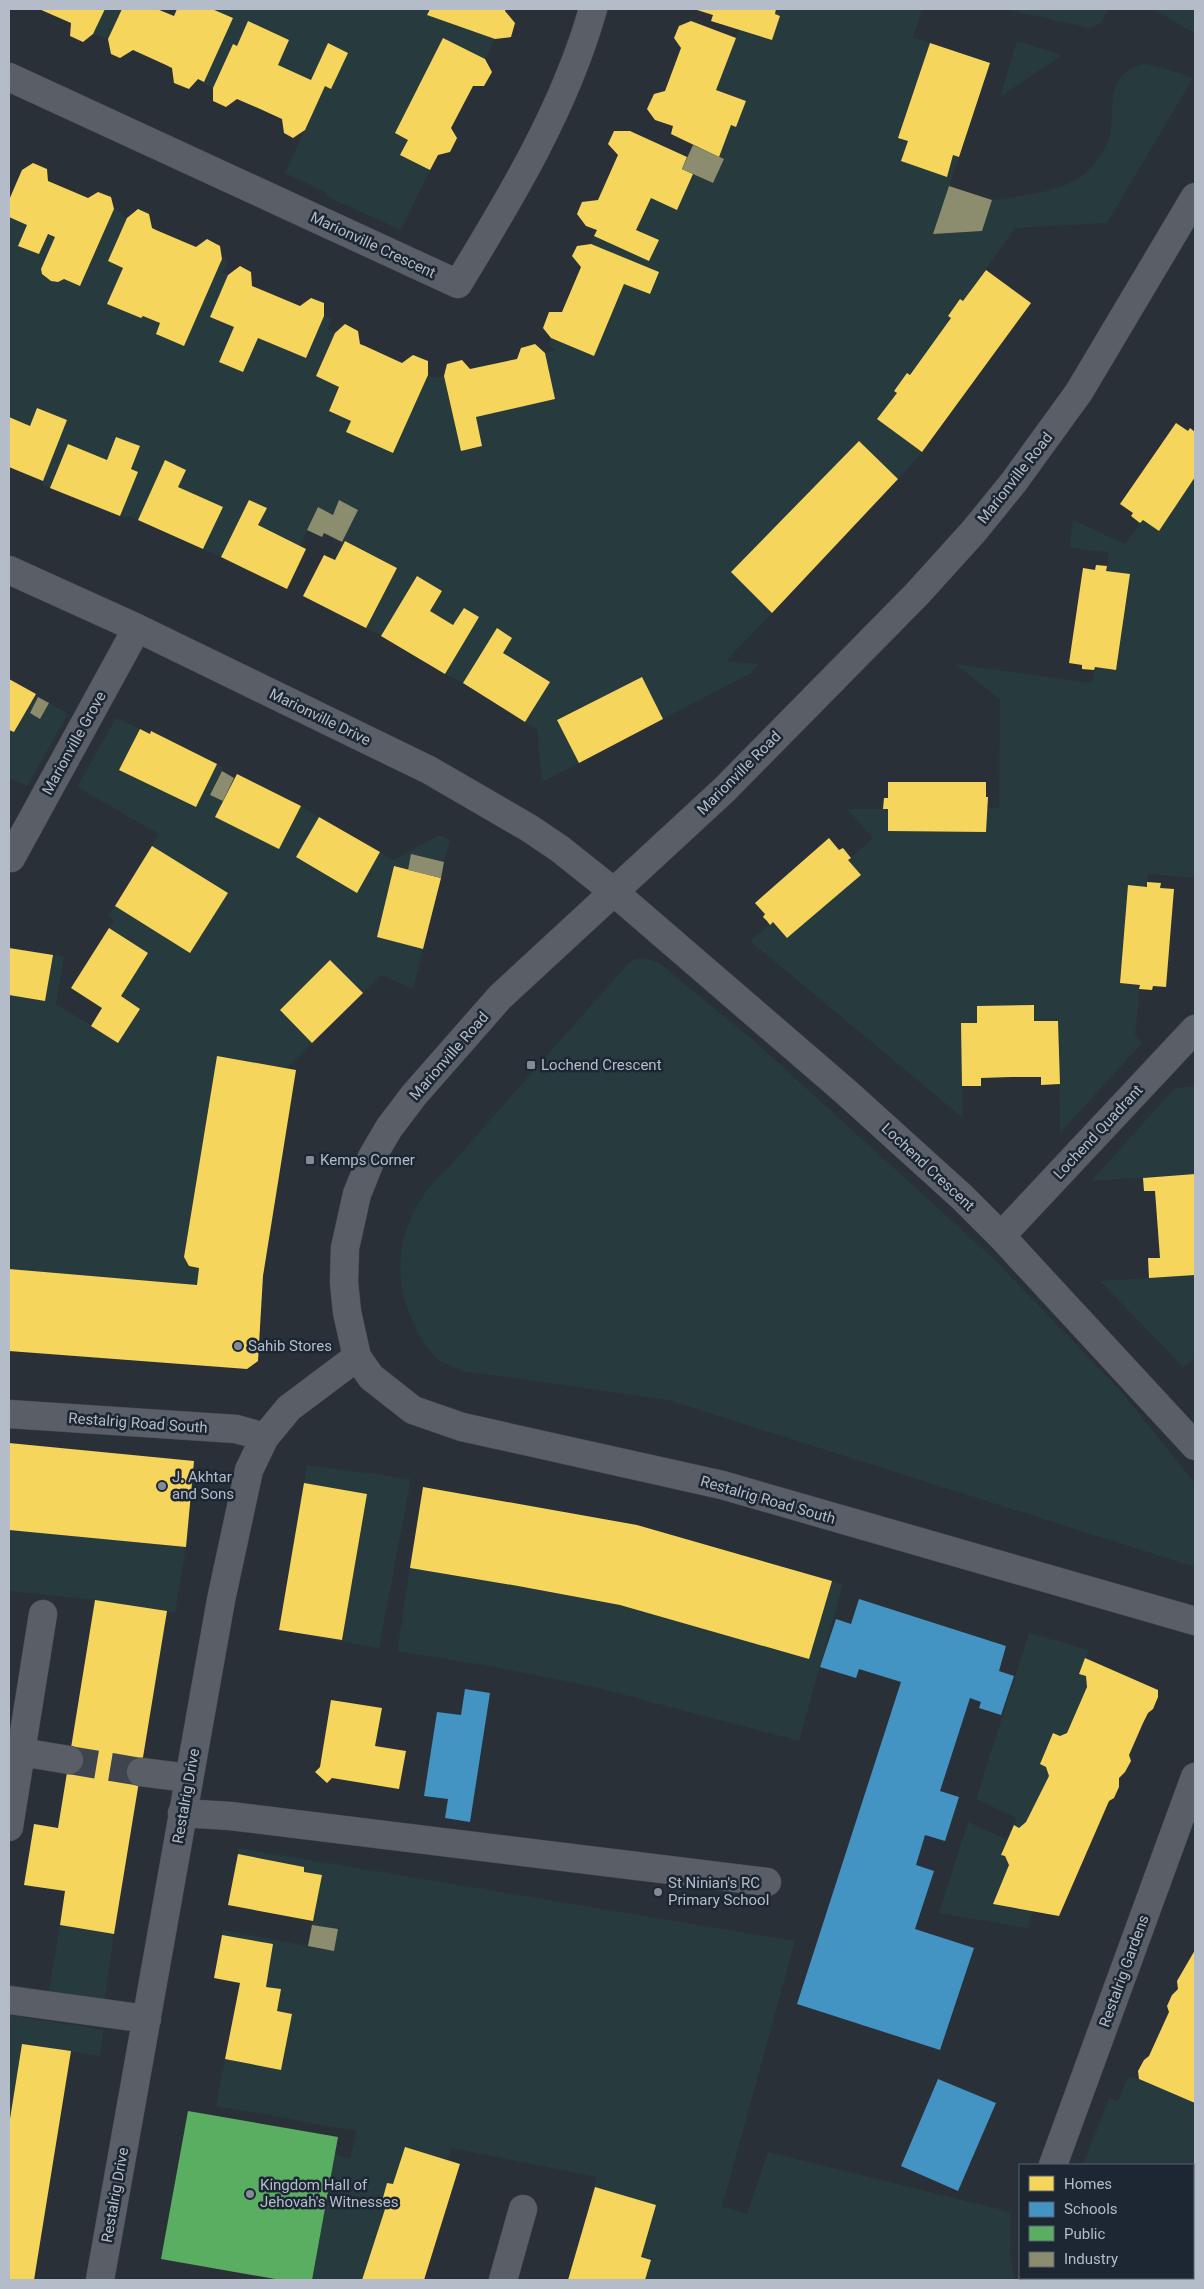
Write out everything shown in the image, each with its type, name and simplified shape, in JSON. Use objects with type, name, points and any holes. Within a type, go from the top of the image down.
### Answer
[{"type":"street","name":"Marionville Crescent","points":[[9,77],[458,284],[491,230],[541,140],[577,56],[593,9]]},
{"type":"street","name":"Marionville Road","points":[[357,1357],[347,1312],[344,1282],[345,1248],[357,1194],[372,1157],[389,1128],[414,1095],[500,998],[536,962],[724,790],[917,594],[974,531],[1013,483],[1078,392],[1195,197]]},
{"type":"street","name":"Marionville Drive","points":[[9,570],[137,628],[429,770],[529,828],[560,849],[614,892]]},
{"type":"street","name":"Marionville Grove","points":[[11,858],[137,628]]},
{"type":"street","name":"Lochend Crescent","points":[[614,892],[846,1092],[962,1197],[1001,1236],[1195,1446]]},
{"type":"street","name":"Lochend Quadrant","points":[[1001,1236],[1195,1029]]},
{"type":"street","name":"Restalrig Drive","points":[[100,2280],[188,1778],[221,1600],[249,1470],[265,1437],[289,1408],[357,1357]]},
{"type":"street","name":"Restalrig Road South","points":[[357,1357],[371,1376],[413,1410],[462,1427],[722,1486],[1195,1621]]},
{"type":"street","name":"Restalrig Road South","points":[[9,1414],[236,1429],[265,1437]]},
{"type":"street","points":[[9,1827],[43,1614]]},
{"type":"street","points":[[21,1752],[69,1760]]},
{"type":"street","points":[[141,1772],[188,1778]]},
{"type":"street","name":"Restalrig Gardens","points":[[1053,2164],[1195,1777]]},
{"type":"street","points":[[182,1813],[230,1816],[767,1882]]},
{"type":"street","points":[[9,2000],[147,2019]]},
{"type":"street","points":[[503,2280],[523,2209]]},
{"type":"green space","points":[[105,9],[122,9],[108,39],[93,34]]},
{"type":"green space","points":[[212,9],[430,9],[428,15],[495,39],[485,59],[443,38],[408,140],[401,155],[430,170],[401,230],[326,196],[327,193],[285,173],[325,86],[331,88],[348,53],[328,44],[311,80],[278,65],[289,40],[248,21],[237,46],[233,44],[213,88],[203,83],[233,18]]},
{"type":"green space","points":[[776,9],[922,9],[913,37],[930,43],[898,138],[908,141],[902,161],[946,176],[953,155],[959,157],[934,234],[982,231],[992,200],[1051,190],[1083,175],[1099,158],[1105,148],[1111,129],[1114,91],[1123,75],[1131,69],[1147,64],[1193,78],[1107,223],[1015,228],[963,301],[960,299],[948,316],[951,318],[910,375],[907,374],[894,390],[897,393],[877,419],[922,452],[898,479],[859,441],[731,572],[772,613],[726,661],[759,664],[751,673],[663,719],[642,678],[557,719],[579,763],[542,782],[537,730],[525,722],[549,682],[503,653],[512,638],[497,629],[463,683],[445,674],[479,617],[464,608],[453,625],[430,611],[442,591],[417,576],[381,636],[366,628],[397,568],[345,541],[333,560],[358,509],[340,501],[333,515],[318,507],[300,546],[258,525],[266,508],[249,500],[221,557],[203,549],[223,507],[178,487],[185,470],[165,460],[138,520],[129,516],[127,518],[120,516],[137,472],[131,469],[140,446],[116,437],[107,460],[68,444],[50,488],[42,484],[67,420],[37,408],[30,426],[9,417],[9,217],[27,225],[18,246],[39,254],[48,234],[55,237],[41,269],[44,276],[53,281],[64,279],[80,286],[114,209],[122,213],[121,215],[127,218],[108,261],[123,268],[107,304],[141,318],[143,316],[160,323],[184,346],[222,259],[228,261],[222,273],[228,275],[210,317],[234,327],[219,362],[243,372],[258,338],[306,358],[324,316],[332,319],[328,329],[335,333],[316,376],[339,387],[329,411],[351,421],[347,433],[393,453],[428,375],[436,378],[444,376],[461,451],[481,446],[476,417],[554,399],[545,353],[555,350],[549,345],[551,338],[594,356],[624,284],[650,294],[658,273],[591,244],[594,236],[649,261],[659,240],[636,230],[651,198],[677,209],[693,174],[713,183],[724,159],[719,157],[731,125],[736,127],[746,101],[716,90],[739,30],[772,40],[780,16],[775,14]]},
{"type":"green space","points":[[1003,9],[1108,9],[1101,23],[1091,28]]},
{"type":"green space","points":[[1154,9],[1195,9],[1195,34]]},
{"type":"green space","points":[[1017,41],[1062,55],[1000,97]]},
{"type":"green space","points":[[1195,477],[1195,878],[1148,874],[1147,887],[1128,885],[1120,983],[1140,985],[1135,1036],[1142,1043],[1060,1133],[1058,1021],[1034,1021],[1034,1005],[977,1006],[977,1023],[962,1023],[963,1118],[750,941],[773,922],[787,938],[860,875],[848,860],[873,838],[847,809],[888,809],[888,831],[985,831],[986,808],[999,808],[1000,699],[955,664],[1092,683],[1095,667],[1116,670],[1130,575],[1106,571],[1109,553],[1069,547],[1073,520],[1125,544],[1143,520],[1159,530]]},
{"type":"green space","points":[[35,695],[38,697],[30,713],[40,719],[49,703],[68,714],[27,786],[9,778],[9,730],[14,732]]},
{"type":"green space","points":[[116,718],[140,729],[120,770],[195,807],[217,764],[223,767],[210,795],[223,801],[215,817],[279,848],[301,806],[319,817],[296,857],[357,892],[380,852],[393,860],[440,835],[450,841],[444,862],[412,855],[408,869],[394,866],[377,937],[423,949],[413,989],[381,975],[363,993],[330,960],[280,1010],[312,1043],[287,1068],[217,1057],[184,1257],[189,1266],[199,1268],[197,1285],[9,1269],[9,995],[45,1000],[53,955],[64,957],[56,1004],[118,1042],[140,1009],[121,996],[148,953],[109,928],[114,920],[108,916],[115,906],[190,953],[227,893],[152,846],[159,834],[77,787]]},
{"type":"green space","points":[[642,958],[658,962],[754,1041],[994,1259],[1119,1389],[1195,1483],[1195,1567],[668,1400],[463,1371],[445,1363],[426,1347],[405,1301],[401,1281],[401,1260],[404,1240],[410,1220],[419,1201],[625,967],[633,960]]},
{"type":"green space","points":[[1195,1086],[1195,1174],[1091,1181],[1175,1088]]},
{"type":"green space","points":[[1195,1275],[1195,1358],[1183,1367],[1100,1281]]},
{"type":"green space","points":[[307,1465],[411,1479],[379,1648],[279,1631],[342,1640],[367,1494],[304,1483]]},
{"type":"green space","points":[[9,1530],[186,1547],[175,1613],[95,1600],[9,1591]]},
{"type":"green space","points":[[410,1568],[620,1605],[809,1659],[832,1581],[843,1584],[799,1741],[598,1688],[496,1667],[397,1651]]},
{"type":"green space","points":[[1029,1633],[1089,1650],[1079,1673],[1086,1676],[1087,1687],[1067,1733],[1060,1736],[1053,1733],[1040,1764],[1046,1767],[1049,1776],[1026,1822],[1019,1828],[1014,1825],[1017,1818],[976,1799]]},
{"type":"green space","points":[[968,1822],[1008,1840],[1001,1854],[1005,1856],[1009,1865],[993,1904],[1033,1911],[1028,1928],[939,1913]]},
{"type":"green space","points":[[239,1848],[795,1941],[722,2207],[747,2214],[768,2152],[1011,2212],[1010,2254],[1015,2280],[645,2280],[651,2260],[641,2257],[656,2205],[595,2187],[596,2177],[452,2148],[447,2160],[405,2147],[393,2184],[387,2183],[386,2206],[362,2280],[312,2280],[335,2154],[350,2159],[357,2131],[216,2106],[225,2059],[281,2069],[291,2014],[277,2011],[280,1990],[266,1987],[273,1944],[222,1935],[223,1930],[334,1951],[338,1929],[312,1925],[322,1875],[304,1872],[304,1867],[238,1854]]},
{"type":"green space","points":[[60,1925],[114,1934],[103,2010],[9,1995],[9,1984],[49,1991]]},
{"type":"green space","points":[[9,2015],[104,2030],[100,2056],[22,2044],[9,2125]]},
{"type":"green space","points":[[1133,2077],[1195,2103],[1195,2280],[1066,2279],[1194,2279],[1194,2164],[1083,2164],[1109,2098],[1118,2101],[1128,2078]]},
{"type":"building: Homes","points":[[39,9],[105,9],[93,34],[83,42],[70,36],[71,23]]},
{"type":"building: Homes","points":[[122,9],[157,9],[174,16],[177,9],[212,9],[233,18],[204,82],[198,79],[189,89],[174,83],[172,68],[133,50],[120,58],[111,54],[108,39]]},
{"type":"building: Homes","points":[[430,9],[506,9],[505,11],[515,23],[511,37],[495,39],[427,15]]},
{"type":"building: Homes","points":[[694,9],[776,9],[775,14],[780,16],[772,40],[711,21],[713,15]]},
{"type":"building: Homes","points":[[248,21],[289,40],[278,65],[311,80],[328,43],[348,53],[331,89],[325,86],[305,130],[293,138],[284,133],[282,119],[237,99],[226,107],[213,101],[213,88],[233,44],[237,46]]},
{"type":"building: Homes","points":[[691,21],[736,38],[716,90],[746,101],[736,127],[731,125],[719,157],[671,134],[673,126],[655,120],[647,109],[654,94],[665,91],[681,48],[674,38],[679,26]]},
{"type":"building: Homes","points":[[443,38],[485,59],[492,72],[484,86],[473,86],[451,128],[457,138],[450,152],[438,155],[430,170],[400,155],[408,140],[395,133]]},
{"type":"building: Homes","points":[[930,43],[990,63],[959,157],[953,155],[947,177],[901,161],[908,141],[898,138]]},
{"type":"building: Homes","points":[[614,131],[630,131],[687,157],[682,169],[693,174],[677,210],[651,198],[636,230],[659,240],[649,261],[594,236],[597,230],[586,226],[577,214],[582,202],[598,200],[618,155],[608,144]]},
{"type":"building: Homes","points":[[33,163],[47,169],[48,181],[88,198],[98,192],[111,197],[114,209],[80,286],[64,279],[58,282],[51,281],[42,274],[41,269],[55,237],[48,234],[39,254],[18,246],[27,225],[9,217],[9,200],[22,170]]},
{"type":"building: Homes","points":[[138,209],[149,214],[152,228],[156,230],[196,247],[207,239],[220,246],[222,259],[184,346],[156,334],[160,323],[143,316],[141,318],[107,304],[123,268],[108,261],[127,218]]},
{"type":"building: Homes","points":[[591,244],[659,272],[650,294],[624,284],[594,356],[551,338],[543,328],[549,312],[562,312],[581,267],[572,256],[577,246]]},
{"type":"building: Homes","points":[[240,266],[251,272],[252,286],[300,306],[311,298],[324,303],[324,316],[306,358],[258,338],[243,372],[219,362],[234,327],[210,317],[228,275]]},
{"type":"building: Homes","points":[[986,270],[1031,303],[922,452],[877,419],[897,393],[894,391],[907,373],[910,375],[951,318],[948,316],[960,299],[963,301]]},
{"type":"building: Homes","points":[[345,324],[358,331],[360,344],[402,363],[413,355],[428,361],[428,375],[393,453],[346,432],[351,421],[329,411],[339,387],[316,376],[335,333]]},
{"type":"building: Homes","points":[[535,344],[545,353],[555,399],[476,417],[482,446],[461,451],[444,376],[447,364],[462,360],[470,369],[517,359],[521,348]]},
{"type":"building: Homes","points":[[37,408],[67,420],[43,481],[9,467],[9,417],[30,426]]},
{"type":"building: Homes","points":[[1176,423],[1188,431],[1190,428],[1195,432],[1195,477],[1159,531],[1143,520],[1140,523],[1131,516],[1133,513],[1120,504]]},
{"type":"building: Homes","points":[[116,437],[140,446],[131,469],[138,472],[120,516],[50,488],[68,444],[107,460]]},
{"type":"building: Homes","points":[[859,441],[898,479],[772,613],[731,572]]},
{"type":"building: Homes","points":[[165,460],[186,470],[178,487],[223,507],[203,549],[138,520]]},
{"type":"building: Homes","points":[[249,500],[267,508],[258,525],[306,549],[287,589],[221,557]]},
{"type":"building: Homes","points":[[345,541],[397,568],[366,628],[303,596],[324,555],[335,560]]},
{"type":"building: Homes","points":[[1096,565],[1107,566],[1106,571],[1130,574],[1116,670],[1095,667],[1094,670],[1082,669],[1082,665],[1069,663],[1083,568],[1095,570]]},
{"type":"building: Homes","points":[[417,576],[442,591],[430,611],[453,625],[464,608],[479,617],[445,674],[381,636]]},
{"type":"building: Homes","points":[[497,628],[512,638],[503,653],[550,682],[525,722],[463,683]]},
{"type":"building: Homes","points":[[642,677],[663,719],[579,763],[557,720]]},
{"type":"building: Homes","points":[[9,679],[36,694],[14,732],[9,730]]},
{"type":"building: Homes","points":[[140,729],[150,734],[151,731],[217,764],[196,807],[119,770]]},
{"type":"building: Homes","points":[[237,774],[301,806],[279,849],[215,817]]},
{"type":"building: Homes","points":[[888,782],[986,782],[986,797],[988,797],[986,832],[888,831],[888,809],[883,809],[884,798],[888,798]]},
{"type":"building: Homes","points":[[319,817],[380,852],[357,893],[296,857]]},
{"type":"building: Homes","points":[[829,838],[839,850],[843,848],[851,858],[848,860],[861,875],[787,938],[773,922],[770,925],[763,917],[765,914],[755,903]]},
{"type":"building: Homes","points":[[152,846],[228,893],[190,953],[115,906]]},
{"type":"building: Homes","points":[[394,866],[441,878],[423,949],[377,937]]},
{"type":"building: Homes","points":[[1147,882],[1161,883],[1160,888],[1174,889],[1166,987],[1153,986],[1152,990],[1139,989],[1140,985],[1120,983],[1128,885],[1147,887]]},
{"type":"building: Homes","points":[[109,928],[148,953],[121,996],[140,1009],[118,1043],[91,1026],[102,1008],[71,988]]},
{"type":"building: Homes","points":[[9,948],[53,955],[45,1001],[9,995]]},
{"type":"building: Homes","points":[[330,960],[363,993],[312,1043],[280,1010]]},
{"type":"building: Homes","points":[[1034,1005],[1034,1021],[1058,1021],[1060,1084],[1041,1085],[1041,1077],[1011,1077],[981,1078],[981,1086],[962,1086],[961,1023],[977,1023],[977,1006]]},
{"type":"building: Homes","points":[[217,1056],[296,1070],[263,1276],[258,1361],[247,1369],[9,1351],[9,1269],[197,1285],[199,1268],[189,1266],[184,1257]]},
{"type":"building: Homes","points":[[1195,1174],[1195,1275],[1149,1278],[1148,1258],[1160,1258],[1155,1191],[1144,1191],[1143,1178]]},
{"type":"building: Homes","points":[[9,1443],[194,1461],[186,1547],[9,1530]]},
{"type":"building: Homes","points":[[304,1483],[367,1494],[342,1640],[279,1630]]},
{"type":"building: Homes","points":[[423,1487],[637,1525],[832,1581],[809,1659],[620,1605],[410,1568]]},
{"type":"building: Homes","points":[[95,1600],[167,1611],[114,1934],[60,1925],[65,1891],[24,1885],[34,1824],[58,1828]]},
{"type":"building: Homes","points":[[1085,1658],[1158,1690],[1158,1697],[1153,1709],[1148,1713],[1143,1723],[1129,1755],[1131,1761],[1119,1778],[1119,1787],[1114,1798],[1109,1801],[1059,1916],[993,1904],[1009,1865],[1005,1856],[1001,1855],[1014,1825],[1019,1828],[1026,1822],[1049,1776],[1046,1767],[1040,1764],[1053,1733],[1060,1736],[1067,1733],[1087,1687],[1086,1676],[1079,1674]]},
{"type":"building: Homes","points":[[331,1700],[382,1708],[375,1746],[406,1751],[399,1789],[332,1778],[327,1783],[315,1772],[320,1767]]},
{"type":"building: Homes","points":[[238,1854],[304,1867],[304,1872],[322,1875],[313,1921],[228,1905]]},
{"type":"building: Homes","points":[[222,1935],[273,1944],[266,1987],[281,1989],[277,2011],[292,2014],[281,2070],[225,2059],[240,1983],[214,1978]]},
{"type":"building: Homes","points":[[1195,1950],[1195,2103],[1139,2079],[1138,2071],[1144,2060],[1149,2056],[1169,2012],[1167,2006],[1172,1995],[1178,1989],[1177,1981]]},
{"type":"building: Homes","points":[[22,2044],[71,2051],[34,2280],[9,2280],[9,2125]]},
{"type":"building: Homes","points":[[405,2147],[460,2164],[424,2280],[362,2280],[386,2206],[381,2205],[387,2183],[393,2184]]},
{"type":"building: Homes","points":[[595,2187],[656,2205],[641,2257],[651,2260],[645,2280],[568,2280]]},
{"type":"building: Schools","points":[[859,1599],[1006,1646],[999,1671],[1014,1676],[1001,1715],[979,1708],[981,1702],[970,1698],[940,1791],[959,1797],[945,1841],[925,1835],[916,1865],[934,1871],[915,1929],[974,1948],[940,2050],[797,2004],[901,1682],[859,1669],[856,1678],[820,1667],[836,1619],[851,1624]]},
{"type":"building: Schools","points":[[465,1689],[490,1693],[470,1822],[445,1818],[448,1799],[424,1796],[437,1712],[461,1715]]},
{"type":"building: Schools","points":[[938,2079],[996,2103],[958,2191],[901,2166]]},
{"type":"building: Public","name":"Kingdom Hall of Jehovah's Witnesses","points":[[188,2111],[338,2137],[312,2280],[281,2280],[161,2259]]},
{"type":"building: Industry","points":[[693,145],[724,159],[713,183],[682,169]]},
{"type":"building: Industry","points":[[949,186],[992,200],[982,231],[933,234]]},
{"type":"building: Industry","points":[[339,500],[358,510],[342,542],[324,533],[322,537],[307,530],[318,507],[333,515]]},
{"type":"building: Industry","points":[[38,697],[49,703],[40,719],[30,713]]},
{"type":"building: Industry","points":[[222,771],[234,778],[223,801],[210,795]]},
{"type":"building: Industry","points":[[411,854],[444,862],[441,878],[408,870]]},
{"type":"building: Industry","points":[[312,1925],[338,1929],[334,1951],[308,1946]]},
{"type":"tunnel","points":[[69,1760],[141,1772]]},
{"type":"place","name":"Lochend Crescent","points":[[531,1065]]},
{"type":"place","name":"Kemps Corner","points":[[310,1160]]},
{"type":"place","name":"Sahib Stores","points":[[238,1346]]},
{"type":"place","name":"J. Akhtar and Sons","points":[[162,1486]]},
{"type":"place","name":"St Ninian's RC Primary School","points":[[658,1892]]},
{"type":"place","name":"Kingdom Hall of Jehovah's Witnesses","points":[[250,2194]]}]
